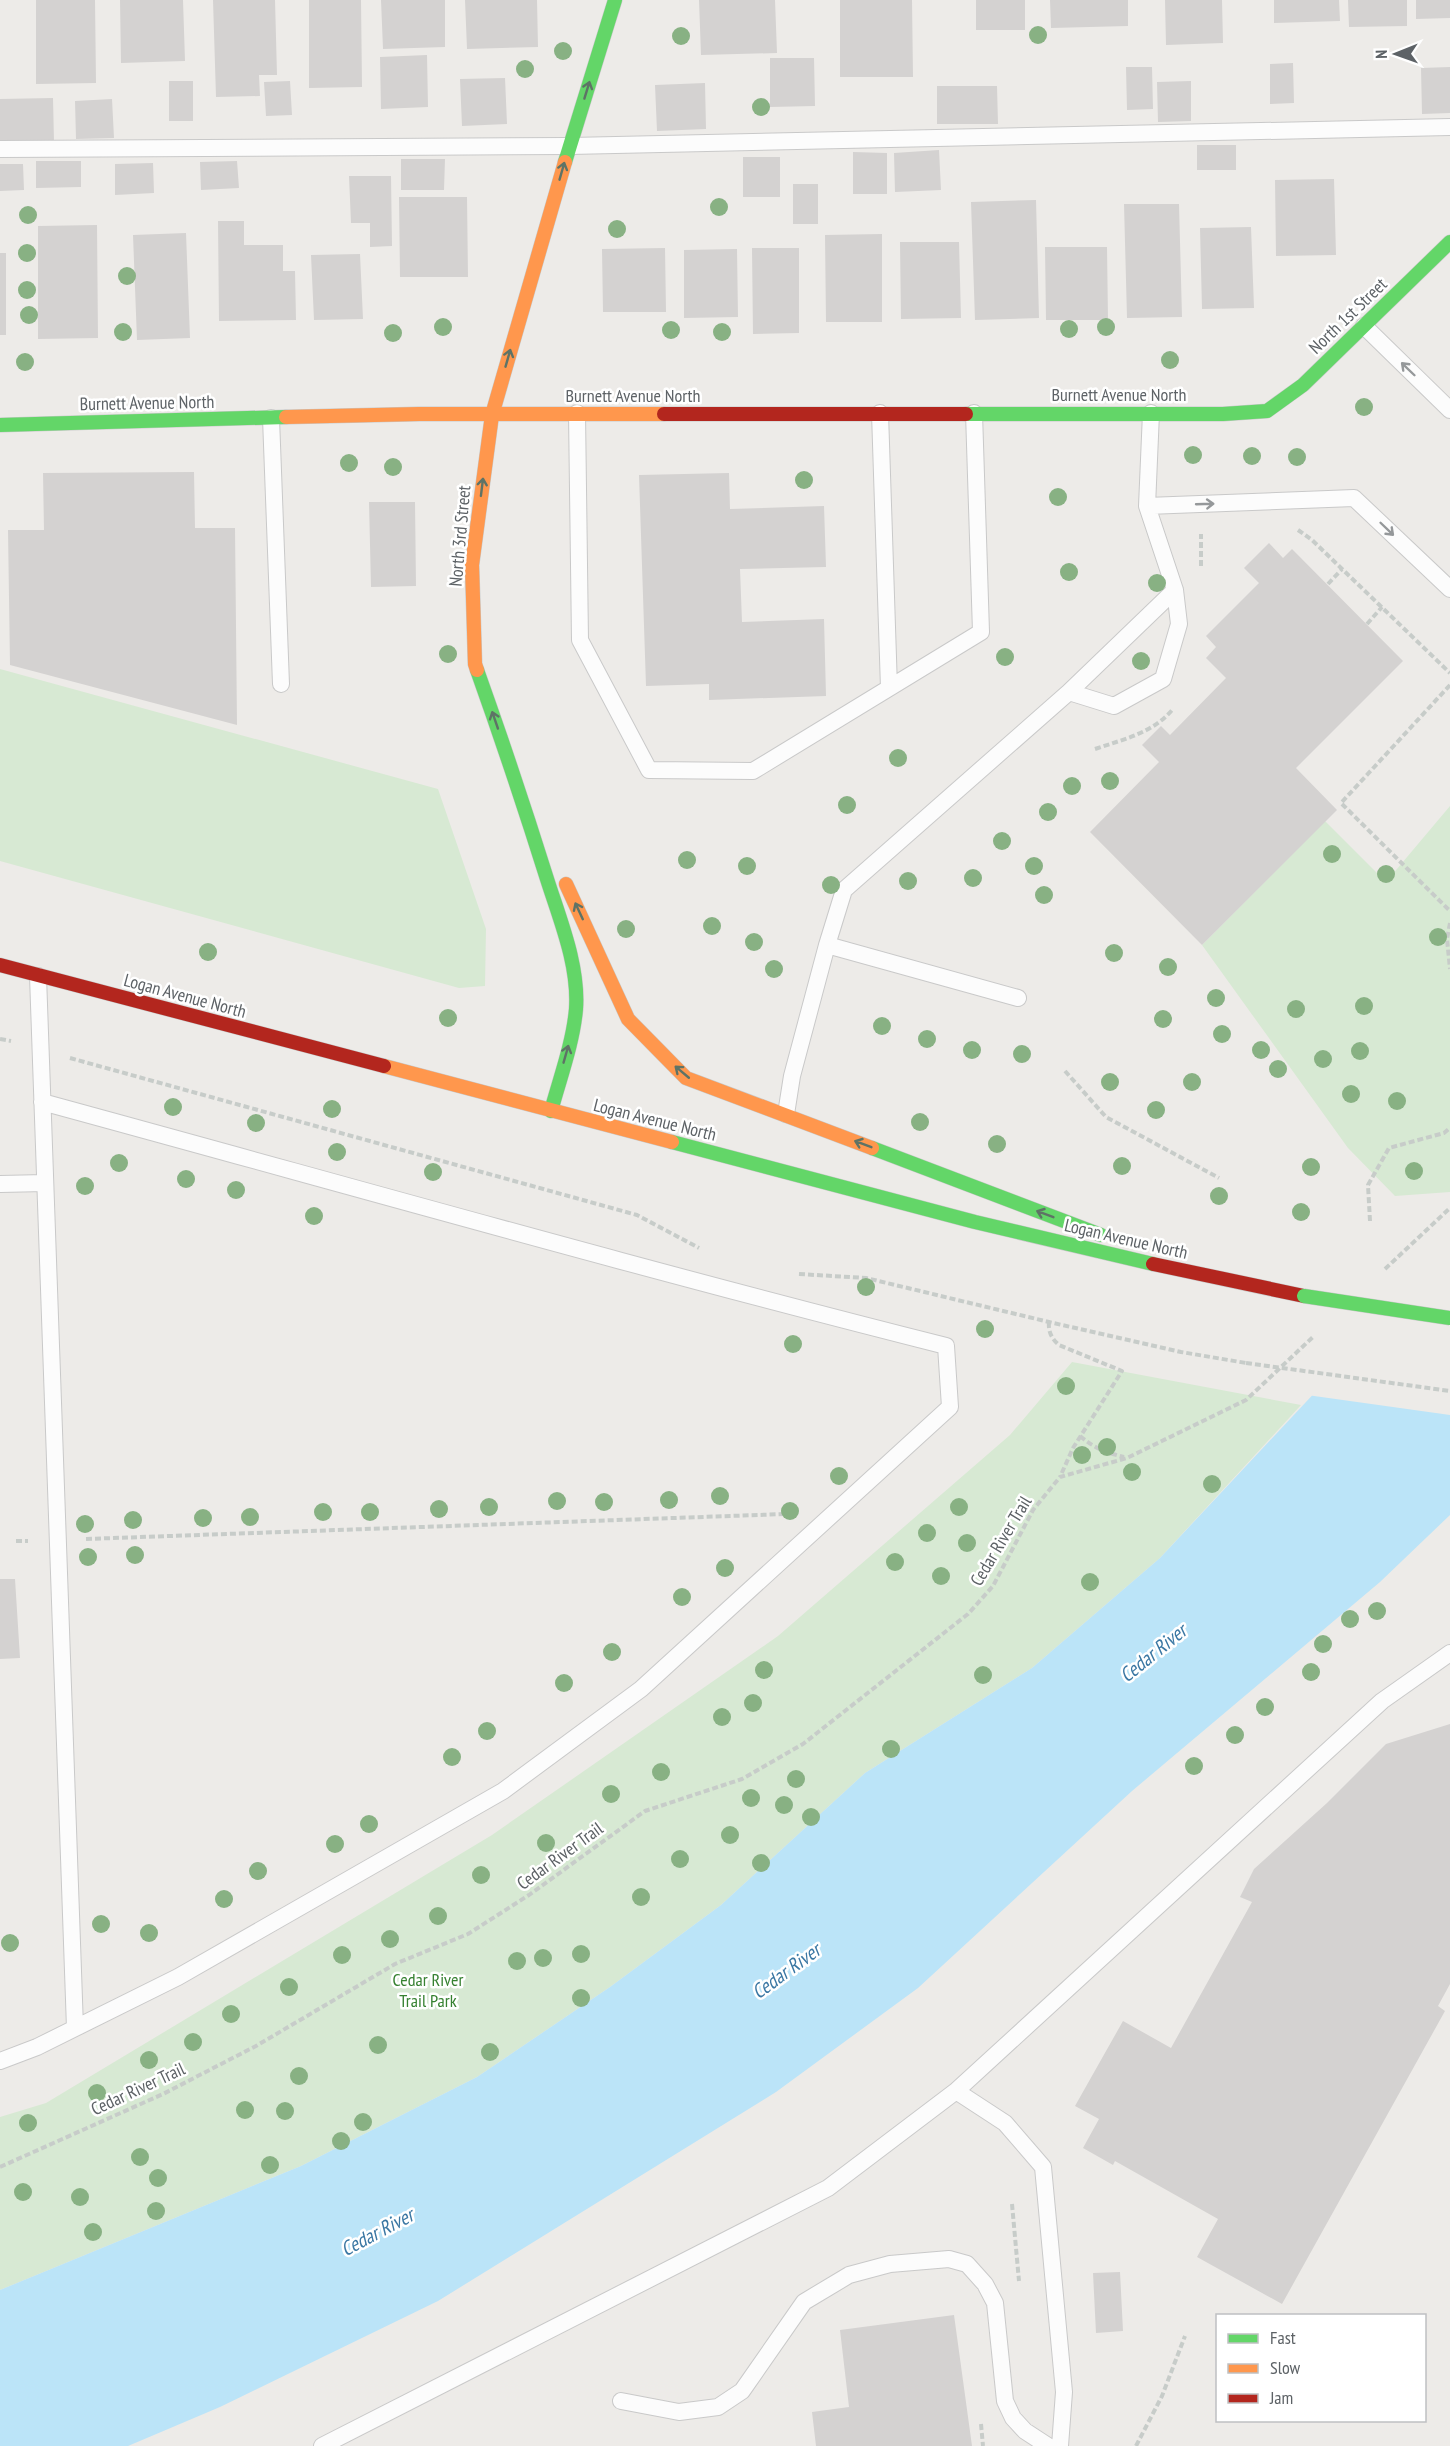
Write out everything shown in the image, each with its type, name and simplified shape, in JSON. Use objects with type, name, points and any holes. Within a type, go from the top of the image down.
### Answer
[{"type":"main road","name":"North 3rd Street","points":[[551,1111],[571,1039],[576,1008],[574,981],[565,936],[514,776],[475,664],[472,565],[492,415],[615,0]]},
{"type":"main road","name":"North 1st Street","points":[[1267,411],[1303,385],[1450,242]]},
{"type":"main road","name":"Burnett Avenue North","points":[[0,425],[419,414],[1151,412],[1223,414],[1267,411]]},
{"type":"main road","points":[[514,776],[628,1019],[686,1078],[1218,1279]]},
{"type":"main road","name":"Logan Avenue North","points":[[0,966],[975,1222],[1218,1279],[1304,1296],[1450,1318]]},
{"type":"lane","points":[[0,149],[570,146],[1450,127]]},
{"type":"lane","points":[[1364,326],[1450,410]]},
{"type":"lane","points":[[1069,692],[1114,706],[1163,679],[1179,624],[1175,590],[1146,506],[1151,412]]},
{"type":"lane","points":[[577,413],[580,640],[649,770],[753,771],[981,632],[974,413]]},
{"type":"lane","points":[[880,413],[889,688]]},
{"type":"lane","points":[[272,418],[281,684]]},
{"type":"lane","points":[[1146,506],[1354,498],[1450,589]]},
{"type":"lane","points":[[786,1114],[792,1076],[826,945],[844,890],[1069,692],[1175,590]]},
{"type":"lane","points":[[826,945],[1018,998]]},
{"type":"lane","points":[[38,976],[75,2028]]},
{"type":"lane","points":[[0,2061],[37,2047],[178,1977],[503,1791],[641,1689],[950,1407],[946,1347],[668,1275],[516,1231],[390,1199],[42,1102]]},
{"type":"lane","points":[[0,1184],[45,1183]]},
{"type":"lane","points":[[322,2446],[828,2188],[956,2091],[1382,1701],[1450,1653]]},
{"type":"lane","points":[[956,2091],[1005,2123],[1043,2167],[1064,2392],[1060,2446]]},
{"type":"lane","points":[[621,2401],[679,2412],[718,2407],[742,2391],[804,2302],[849,2275],[890,2264],[949,2259],[967,2264],[990,2293],[995,2303],[1005,2401],[1013,2418],[1024,2431],[1048,2446]]},
{"type":"path","points":[[1291,525],[1312,540],[1450,673]]},
{"type":"path","points":[[1201,568],[1201,534],[1209,528]]},
{"type":"path","points":[[1328,584],[1342,569]]},
{"type":"path","points":[[1367,624],[1382,607]]},
{"type":"path","points":[[1450,685],[1341,803],[1450,911]]},
{"type":"path","points":[[1095,748],[1130,737],[1161,723],[1176,705]]},
{"type":"path","points":[[1450,923],[1447,939],[1450,969]]},
{"type":"path","points":[[0,1038],[637,1215],[698,1248],[708,1251]]},
{"type":"path","points":[[1065,1071],[1106,1117],[1219,1178]]},
{"type":"path","points":[[1370,1221],[1368,1185],[1389,1148],[1444,1133],[1450,1128]]},
{"type":"path","points":[[1382,1272],[1450,1208]]},
{"type":"path","points":[[792,1273],[866,1278],[1180,1352],[1450,1391]]},
{"type":"path","name":"Cedar River Trail","points":[[0,2167],[163,2094],[256,2046],[395,1964],[468,1934],[529,1894],[645,1811],[742,1779],[803,1744],[968,1614],[993,1586],[1033,1510],[1059,1477],[1080,1436],[1122,1371],[1059,1345],[1052,1338],[1048,1322]]},
{"type":"path","points":[[1059,1477],[1127,1458],[1246,1400],[1323,1328]]},
{"type":"path","points":[[1080,1436],[1105,1452],[1127,1458]]},
{"type":"path","points":[[16,1541],[835,1512]]},
{"type":"path","points":[[1136,2446],[1162,2396],[1185,2336]]},
{"type":"green space","points":[[0,669],[438,789],[486,929],[485,986],[459,988],[0,861]]},
{"type":"green space","points":[[1450,806],[1450,1192],[1395,1196],[1348,1148],[1202,945],[1325,821],[1386,882]]},
{"type":"green space","name":"Cedar River Trail Park","points":[[1072,1362],[1301,1405],[1160,1558],[1032,1668],[865,1773],[721,1905],[610,1987],[477,2077],[301,2166],[0,2290],[0,2117],[46,2103],[492,1835],[778,1636],[1010,1435]]},
{"type":"water","name":"Cedar River","points":[[1450,1248],[1450,1515],[1380,1582],[1132,1791],[918,1988],[776,2092],[438,2301],[220,2407],[128,2446],[0,2446],[0,2290],[301,2166],[477,2077],[610,1987],[721,1905],[865,1773],[1032,1668],[1160,1558]]},
{"type":"pier","points":[[1450,1245],[1450,1415],[1307,1395],[1448,1246]]},
{"type":"building","points":[[36,0],[95,0],[96,83],[36,84]]},
{"type":"building","points":[[120,0],[183,0],[185,61],[121,63]]},
{"type":"building","points":[[213,0],[275,0],[277,75],[259,75],[260,96],[216,97]]},
{"type":"building","points":[[309,0],[361,0],[362,87],[309,88]]},
{"type":"building","points":[[381,0],[445,0],[445,47],[383,49]]},
{"type":"building","points":[[465,0],[537,0],[538,47],[467,49]]},
{"type":"building","points":[[699,0],[775,0],[777,53],[701,55]]},
{"type":"building","points":[[840,0],[912,0],[913,77],[840,77]]},
{"type":"building","points":[[976,0],[1025,0],[1025,30],[976,30]]},
{"type":"building","points":[[1050,0],[1128,0],[1128,26],[1051,28]]},
{"type":"building","points":[[1165,0],[1222,0],[1223,43],[1166,45]]},
{"type":"building","points":[[1274,0],[1339,0],[1340,21],[1274,23]]},
{"type":"building","points":[[1348,0],[1407,0],[1407,26],[1349,27]]},
{"type":"building","points":[[1416,0],[1450,0],[1450,18],[1416,19]]},
{"type":"building","points":[[427,55],[428,107],[381,109],[380,57]]},
{"type":"building","points":[[770,58],[814,58],[815,106],[770,107]]},
{"type":"building","points":[[1293,63],[1294,103],[1270,104],[1270,64]]},
{"type":"building","points":[[1126,67],[1152,67],[1153,109],[1127,110]]},
{"type":"building","points":[[1450,67],[1450,113],[1422,114],[1421,68]]},
{"type":"building","points":[[505,78],[507,124],[462,126],[460,79]]},
{"type":"building","points":[[169,81],[193,81],[193,121],[169,121]]},
{"type":"building","points":[[290,81],[292,115],[266,116],[264,82]]},
{"type":"building","points":[[1191,81],[1191,121],[1158,122],[1157,82]]},
{"type":"building","points":[[705,83],[706,129],[657,131],[655,85]]},
{"type":"building","points":[[937,86],[997,86],[998,124],[937,124]]},
{"type":"building","points":[[53,98],[54,142],[0,143],[0,99]]},
{"type":"building","points":[[112,99],[114,138],[76,139],[75,101]]},
{"type":"building","points":[[1197,145],[1236,145],[1236,170],[1197,170]]},
{"type":"building","points":[[939,150],[941,190],[895,192],[894,153]]},
{"type":"building","points":[[853,152],[887,153],[887,194],[853,194]]},
{"type":"building","points":[[743,157],[780,157],[780,197],[743,197]]},
{"type":"building","points":[[401,159],[445,159],[444,190],[401,190]]},
{"type":"building","points":[[36,161],[81,161],[81,187],[36,188]]},
{"type":"building","points":[[237,161],[239,188],[201,190],[200,162]]},
{"type":"building","points":[[153,163],[154,193],[115,195],[115,164]]},
{"type":"building","points":[[0,164],[23,164],[24,190],[0,191]]},
{"type":"building","points":[[349,176],[391,176],[392,246],[370,247],[370,223],[351,223]]},
{"type":"building","points":[[1334,179],[1336,255],[1276,256],[1275,180]]},
{"type":"building","points":[[793,184],[818,184],[818,224],[793,224]]},
{"type":"building","points":[[399,197],[467,197],[468,277],[400,277]]},
{"type":"building","points":[[1036,200],[1039,318],[975,320],[971,202]]},
{"type":"building","points":[[1124,204],[1179,204],[1182,317],[1127,318]]},
{"type":"building","points":[[218,221],[244,221],[244,245],[283,245],[283,271],[295,271],[296,320],[219,321]]},
{"type":"building","points":[[97,225],[98,338],[38,339],[38,226]]},
{"type":"building","points":[[1251,227],[1254,308],[1202,309],[1200,228]]},
{"type":"building","points":[[186,233],[190,338],[137,340],[133,235]]},
{"type":"building","points":[[882,234],[882,322],[826,322],[825,235]]},
{"type":"building","points":[[900,242],[959,242],[961,318],[901,319]]},
{"type":"building","points":[[1045,247],[1107,247],[1108,320],[1046,320]]},
{"type":"building","points":[[665,248],[666,312],[603,312],[602,249]]},
{"type":"building","points":[[752,248],[799,248],[799,333],[753,334]]},
{"type":"building","points":[[737,249],[738,317],[684,318],[684,250]]},
{"type":"building","points":[[0,253],[6,253],[6,335],[0,335]]},
{"type":"building","points":[[360,254],[363,319],[314,320],[311,255]]},
{"type":"building","points":[[194,472],[195,528],[235,528],[237,725],[10,665],[8,530],[44,530],[43,473]]},
{"type":"building","points":[[729,473],[730,509],[824,506],[826,567],[740,569],[742,622],[824,619],[826,696],[709,700],[709,684],[646,686],[639,475]]},
{"type":"building","points":[[369,502],[415,502],[416,586],[371,587]]},
{"type":"building","points":[[1269,543],[1283,558],[1292,549],[1403,661],[1296,768],[1337,810],[1202,945],[1090,832],[1159,762],[1142,745],[1161,726],[1170,735],[1226,678],[1206,658],[1216,647],[1206,636],[1259,583],[1244,568]]},
{"type":"building","points":[[0,1579],[15,1579],[20,1658],[0,1659]]},
{"type":"building","points":[[1450,1724],[1450,1984],[1438,2006],[1445,2011],[1282,2304],[1197,2257],[1218,2219],[1115,2161],[1113,2165],[1083,2148],[1099,2119],[1075,2106],[1123,2021],[1171,2048],[1252,1902],[1240,1897],[1254,1869],[1327,1803],[1386,1744]]},
{"type":"building","points":[[1120,2272],[1123,2331],[1096,2333],[1093,2273]]},
{"type":"building","points":[[954,2315],[972,2446],[816,2446],[812,2412],[849,2407],[840,2330]]},
{"type":"traffic: fast","points":[[565,162],[615,0]]},
{"type":"traffic: fast","points":[[966,414],[1223,414],[1267,411],[1303,385],[1450,242]]},
{"type":"traffic: fast","points":[[0,425],[286,417]]},
{"type":"traffic: fast","points":[[477,670],[563,927],[575,976],[574,1022],[551,1111]]},
{"type":"traffic: fast","points":[[672,1142],[975,1222],[1153,1264]]},
{"type":"traffic: fast","points":[[872,1148],[1101,1235]]},
{"type":"traffic: fast","points":[[1304,1296],[1450,1318]]},
{"type":"traffic: slow","points":[[477,670],[472,565],[492,415],[565,162]]},
{"type":"traffic: slow","points":[[286,417],[419,414],[664,414]]},
{"type":"traffic: slow","points":[[566,884],[628,1019],[686,1078],[872,1148]]},
{"type":"traffic: slow","points":[[384,1066],[672,1142]]},
{"type":"traffic: jam","points":[[664,414],[966,414]]},
{"type":"traffic: jam","points":[[0,965],[384,1066]]},
{"type":"traffic: jam","points":[[1153,1264],[1304,1296]]}]
